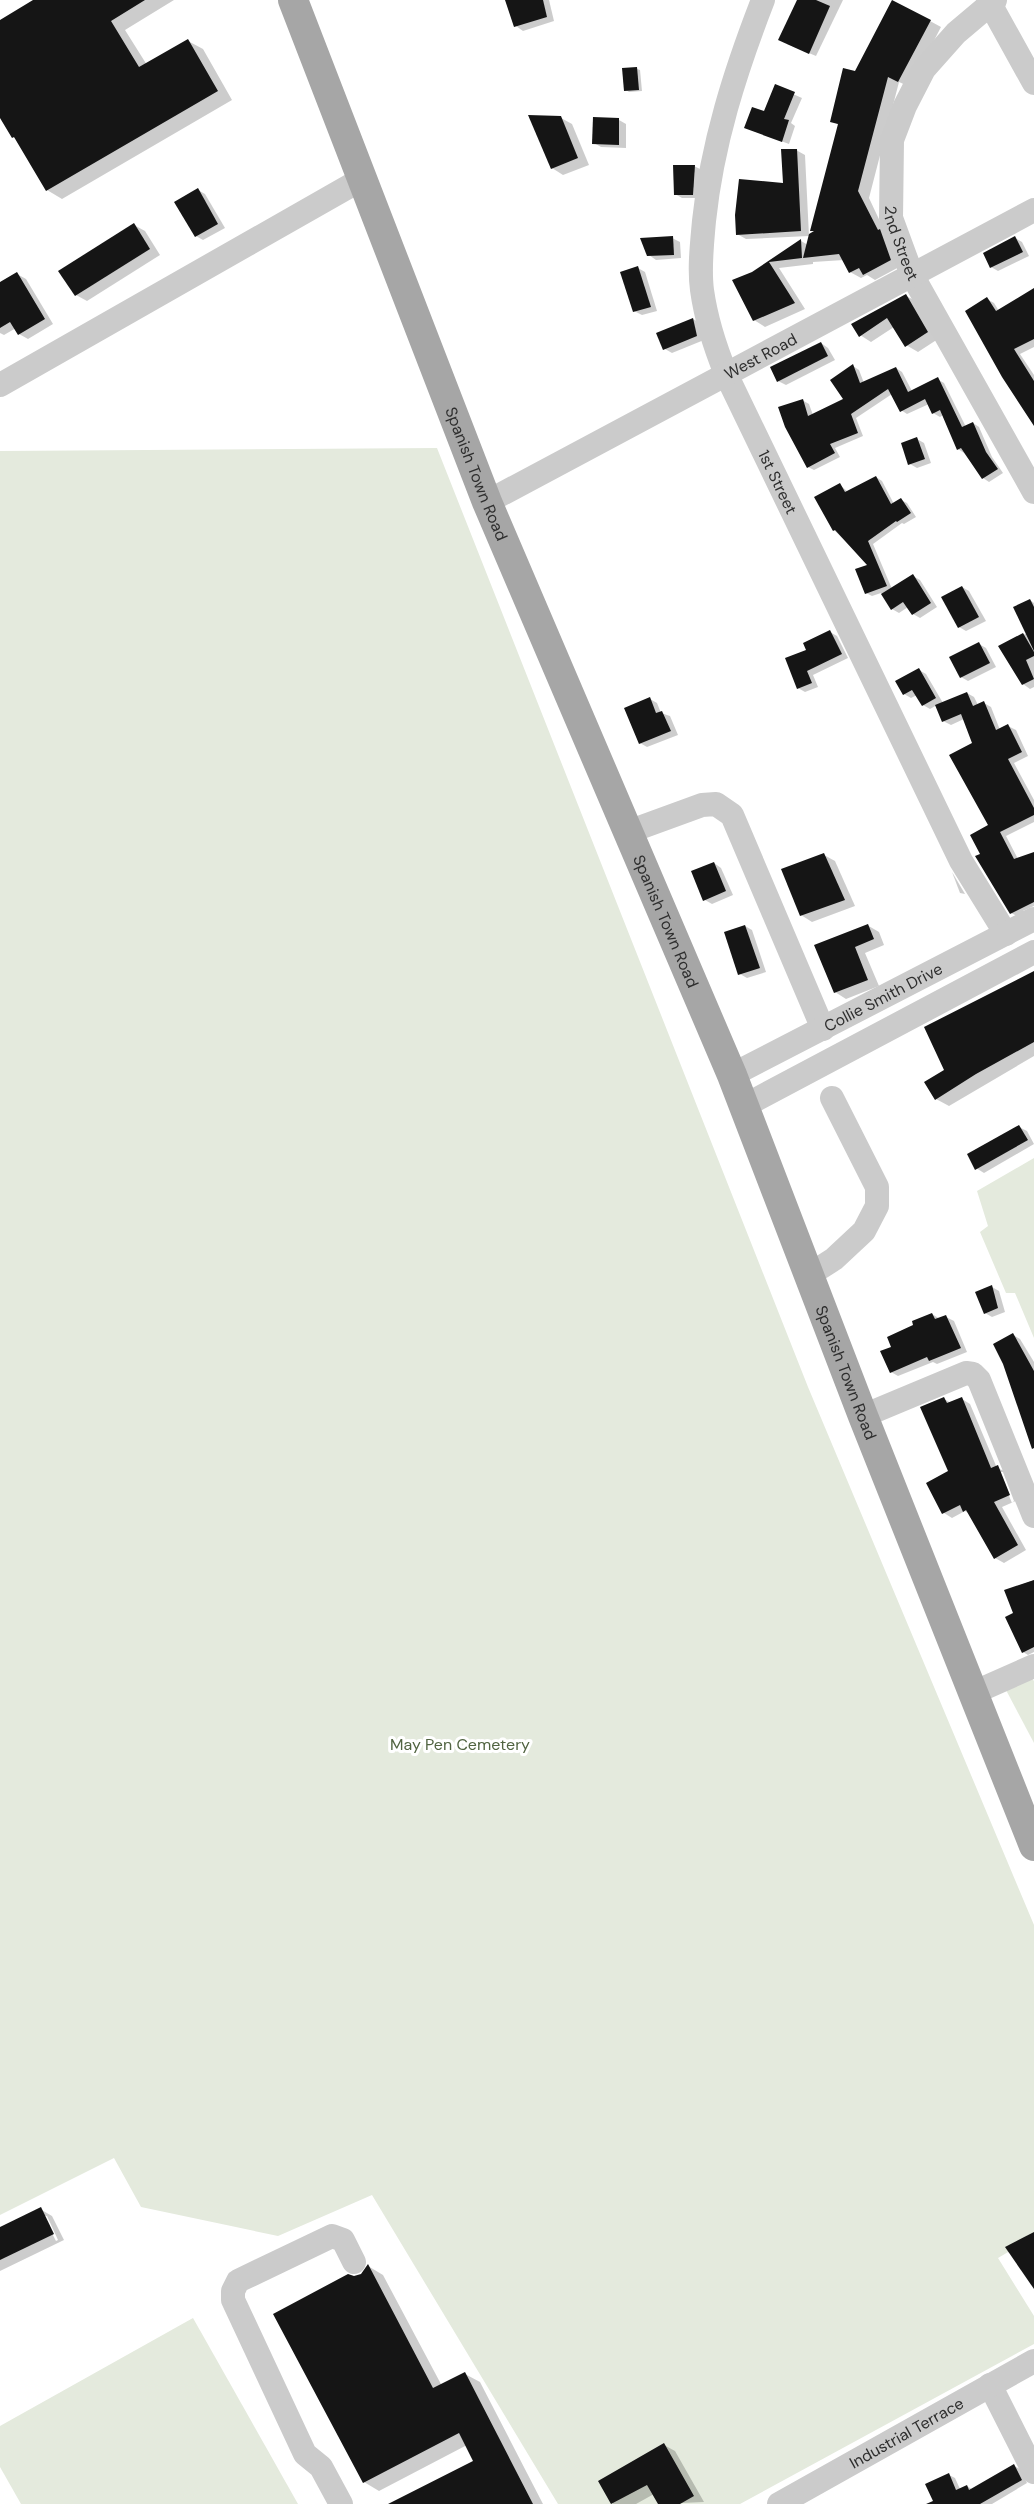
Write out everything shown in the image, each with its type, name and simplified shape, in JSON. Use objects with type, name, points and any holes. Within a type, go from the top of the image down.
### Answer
[{"type":"main road","name":"Spanish Town Road","points":[[293,0],[487,502],[732,1075],[863,1416],[1034,1846]]},
{"type":"street","name":"1st Street","points":[[763,0],[720,125],[705,209],[701,265],[702,289],[713,341],[726,374],[961,861],[1006,934]]},
{"type":"street","points":[[991,1],[1034,83]]},
{"type":"street","name":"2nd Street","points":[[991,1],[956,33],[924,69],[905,106],[892,140],[891,219],[912,274],[1034,492]]},
{"type":"street","points":[[0,385],[362,179]]},
{"type":"street","name":"West Road","points":[[487,502],[1034,210]]},
{"type":"street","points":[[628,832],[702,805],[716,804],[732,814],[823,1029]]},
{"type":"street","name":"Collie Smith Drive","points":[[732,1075],[1034,919]]},
{"type":"street","name":"Collie Smith Drive","points":[[744,1106],[1034,952]]},
{"type":"street","points":[[809,1275],[834,1259],[864,1231],[877,1206],[877,1187],[832,1098]]},
{"type":"street","points":[[863,1416],[966,1373],[973,1374],[979,1380],[1034,1516]]},
{"type":"street","points":[[973,1693],[1034,1666]]},
{"type":"street","points":[[340,2504],[321,2467],[305,2454],[233,2300],[233,2291],[238,2281],[332,2236],[343,2240],[354,2262]]},
{"type":"street","name":"Industrial Terrace","points":[[779,2504],[1034,2361]]},
{"type":"street","points":[[990,2385],[1034,2472]]},
{"type":"green space","name":"May Pen Cemetery","points":[[437,448],[808,1387],[1034,1925],[1034,2237],[998,2258],[1034,2316],[1034,2344],[740,2504],[558,2504],[372,2195],[278,2236],[141,2207],[114,2158],[0,2215],[0,451]]},
{"type":"green space","points":[[1034,1158],[1034,1338],[1015,1293],[1006,1293],[980,1232],[988,1226],[977,1191]]},
{"type":"green space","points":[[1031,1677],[1034,1681],[1034,1743],[1006,1690]]},
{"type":"green space","points":[[193,2318],[298,2504],[21,2504],[0,2467],[0,2426]]},
{"type":"building","points":[[33,0],[145,0],[111,21],[139,67],[188,39],[218,91],[46,191],[0,118],[0,20]]},
{"type":"building","points":[[505,0],[543,0],[547,17],[514,27]]},
{"type":"building","points":[[797,0],[816,0],[830,6],[809,54],[778,40]]},
{"type":"building","points":[[892,0],[931,20],[898,82],[888,77],[858,191],[878,230],[880,229],[891,260],[863,275],[859,268],[849,273],[839,254],[803,258],[809,234],[814,231],[810,231],[838,124],[830,122],[843,68],[855,71]]},
{"type":"building","points":[[637,67],[639,90],[624,91],[622,68]]},
{"type":"building","points":[[775,84],[795,92],[784,119],[789,120],[782,142],[744,128],[752,107],[764,111]]},
{"type":"building","points":[[528,115],[561,116],[578,158],[551,169]]},
{"type":"building","points":[[593,117],[619,118],[619,145],[592,144]]},
{"type":"building","points":[[781,149],[797,149],[801,231],[736,235],[735,215],[739,179],[783,183]]},
{"type":"building","points":[[673,165],[695,165],[693,195],[674,195]]},
{"type":"building","points":[[198,188],[218,224],[195,237],[174,202]]},
{"type":"building","points":[[134,223],[150,249],[75,296],[58,271]]},
{"type":"building","points":[[673,236],[674,255],[647,256],[640,238]]},
{"type":"building","points":[[1015,236],[1023,252],[990,268],[983,253]]},
{"type":"building","points":[[801,239],[802,258],[769,262],[795,303],[753,321],[732,280],[752,272]]},
{"type":"building","points":[[638,266],[651,307],[633,312],[620,272]]},
{"type":"building","points":[[17,272],[45,319],[18,335],[10,322],[0,328],[0,282]]},
{"type":"building","points":[[1034,288],[1034,339],[1014,349],[1034,381],[1034,426],[1002,377],[965,311],[987,297],[996,311]]},
{"type":"building","points":[[906,294],[928,332],[905,347],[887,318],[859,337],[851,324]]},
{"type":"building","points":[[693,318],[697,336],[663,350],[656,333]]},
{"type":"building","points":[[821,342],[828,356],[777,382],[770,367]]},
{"type":"building","points":[[853,364],[860,383],[896,367],[908,392],[938,377],[962,427],[973,422],[986,452],[998,469],[982,479],[961,448],[957,450],[940,410],[932,414],[925,399],[900,412],[888,389],[851,414],[858,433],[830,444],[835,453],[807,468],[785,427],[778,407],[803,399],[808,416],[843,399],[830,380]]},
{"type":"building","points":[[917,437],[925,459],[908,465],[901,443]]},
{"type":"building","points":[[876,476],[891,504],[901,498],[911,513],[868,541],[887,586],[865,594],[855,569],[867,565],[835,530],[833,531],[814,497],[840,483],[845,492]]},
{"type":"building","points":[[913,574],[931,603],[912,615],[903,602],[891,610],[881,594]]},
{"type":"building","points":[[962,586],[979,617],[958,628],[941,597]]},
{"type":"building","points":[[1030,599],[1034,607],[1034,651],[1013,607]]},
{"type":"building","points":[[830,630],[842,654],[807,671],[812,683],[797,689],[785,658],[806,650],[803,643]]},
{"type":"building","points":[[1023,633],[1034,652],[1034,656],[1026,660],[1034,679],[1022,685],[998,646]]},
{"type":"building","points":[[979,642],[990,663],[960,678],[949,657]]},
{"type":"building","points":[[919,668],[936,698],[922,706],[912,690],[903,695],[895,681]]},
{"type":"building","points":[[967,692],[973,706],[984,701],[996,730],[1008,724],[1022,752],[1008,759],[1034,808],[1034,815],[1000,832],[1014,859],[1034,852],[1034,902],[1010,914],[975,856],[980,854],[970,835],[988,825],[949,755],[972,743],[961,714],[942,722],[935,705]]},
{"type":"building","points":[[650,697],[656,713],[662,711],[671,731],[639,744],[624,708]]},
{"type":"building","points":[[824,853],[845,900],[800,916],[781,869]]},
{"type":"building","points":[[714,862],[726,891],[703,901],[691,871]]},
{"type":"building","points":[[868,924],[874,939],[855,947],[868,980],[834,993],[814,945]]},
{"type":"building","points":[[745,925],[760,968],[738,975],[724,932]]},
{"type":"building","points":[[1034,971],[1034,1042],[935,1100],[924,1082],[944,1070],[924,1027]]},
{"type":"building","points":[[1019,1125],[1028,1140],[975,1170],[967,1154]]},
{"type":"building","points":[[992,1285],[998,1308],[984,1314],[975,1292]]},
{"type":"building","points":[[932,1313],[935,1319],[946,1315],[961,1348],[929,1361],[927,1357],[890,1373],[880,1351],[891,1347],[887,1337],[913,1325],[912,1321]]},
{"type":"building","points":[[1013,1333],[1034,1371],[1034,1448],[1032,1449],[1003,1364],[993,1344]]},
{"type":"building","points":[[944,1397],[947,1403],[962,1397],[991,1468],[998,1465],[1010,1495],[994,1502],[1018,1545],[994,1559],[966,1510],[963,1512],[960,1505],[942,1514],[926,1483],[948,1471],[920,1407]]},
{"type":"building","points":[[1034,1580],[1034,1647],[1022,1653],[1005,1617],[1013,1613],[1004,1590]]},
{"type":"building","points":[[41,2207],[54,2234],[0,2260],[0,2227]]},
{"type":"building","points":[[1034,2232],[1034,2289],[1005,2247]]},
{"type":"building","points":[[368,2264],[433,2388],[465,2372],[533,2504],[388,2504],[473,2461],[459,2433],[363,2483],[273,2314],[348,2274],[354,2276],[361,2274]]},
{"type":"building","points":[[664,2443],[694,2496],[680,2504],[658,2504],[647,2485],[611,2504],[598,2481]]},
{"type":"building","points":[[1014,2464],[1022,2480],[980,2504],[926,2504],[933,2501],[925,2484],[949,2473],[956,2490],[967,2485],[969,2490]]}]
